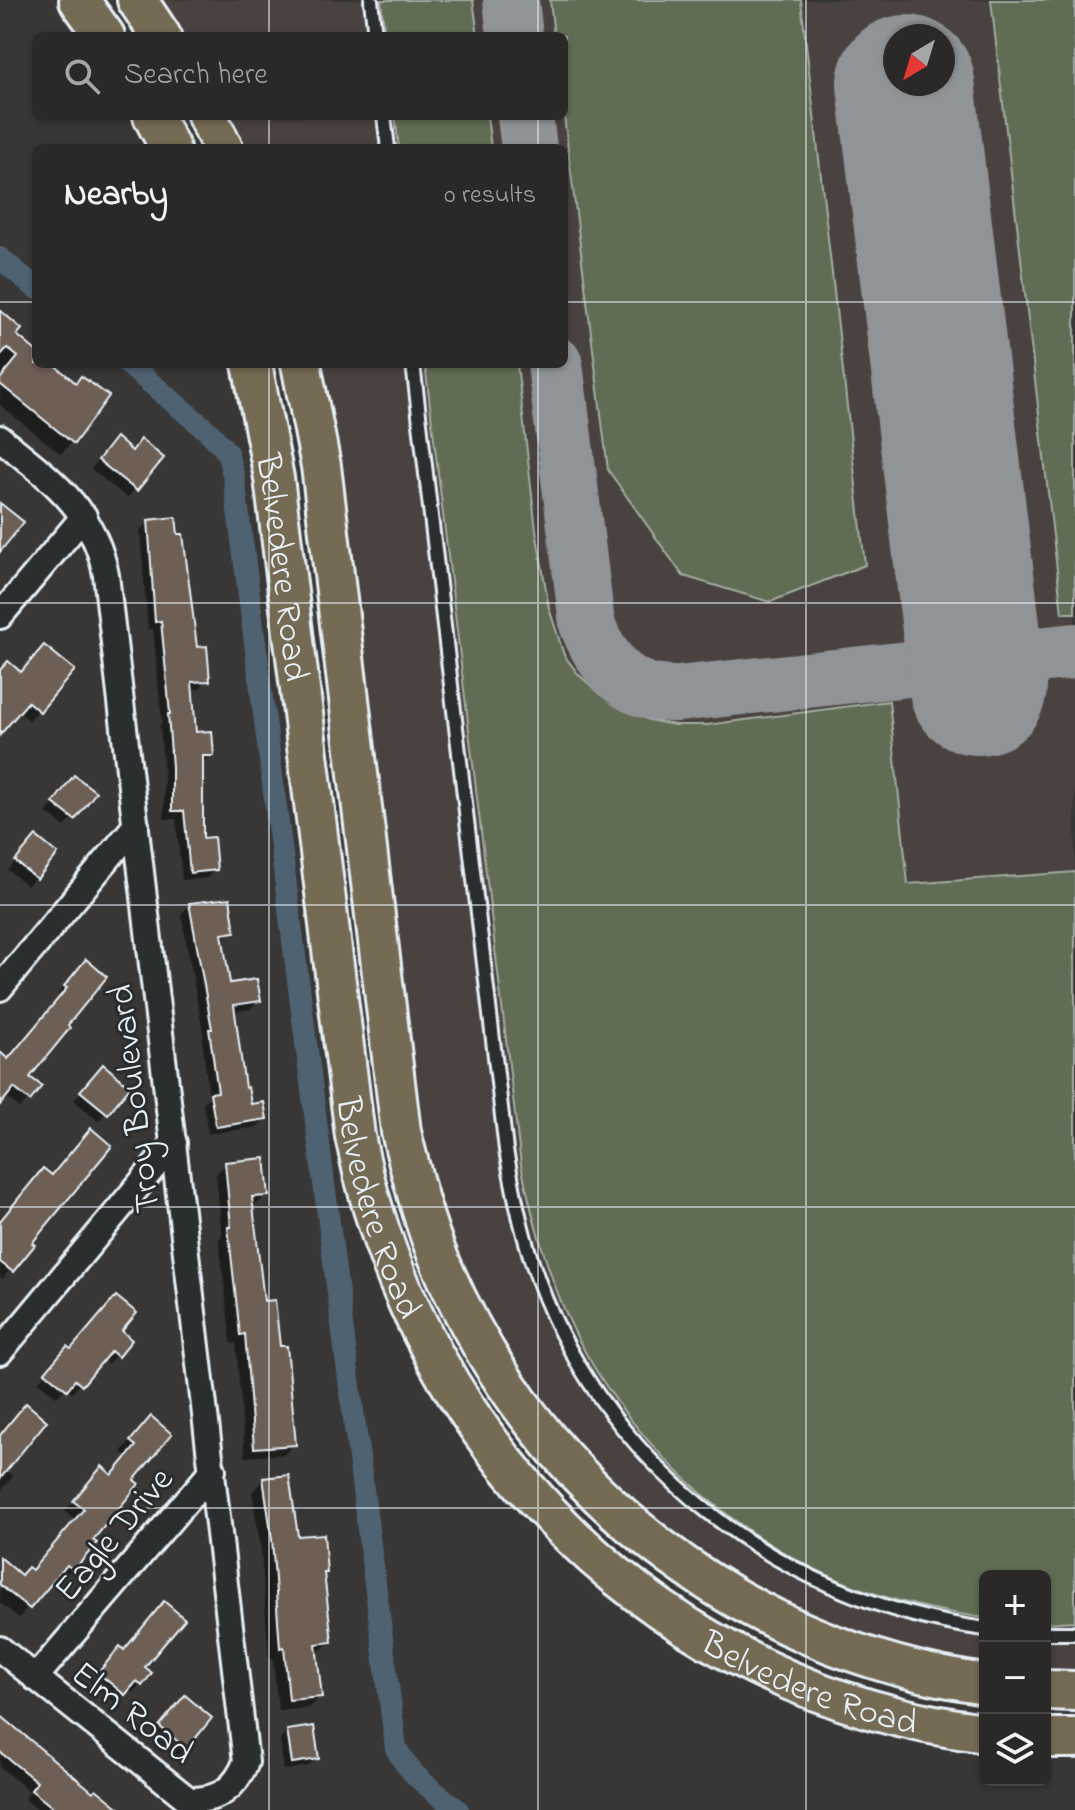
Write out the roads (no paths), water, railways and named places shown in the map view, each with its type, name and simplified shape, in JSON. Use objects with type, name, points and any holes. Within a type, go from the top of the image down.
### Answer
[{"type":"main road","points":[[79,0],[102,32]]},
{"type":"main road","points":[[137,0],[158,32]]},
{"type":"main road","points":[[155,120],[168,144]]},
{"type":"main road","points":[[209,120],[221,144]]},
{"type":"main road","name":"Belvedere Road","points":[[253,368],[274,478],[349,1101],[368,1195],[409,1309],[444,1375],[483,1436],[552,1517],[607,1568],[665,1612],[725,1649],[792,1681],[858,1705],[916,1721],[979,1732]]},
{"type":"main road","name":"Belvedere Road","points":[[302,368],[321,466],[401,1132],[429,1231],[472,1329],[509,1390],[553,1448],[604,1501],[660,1550],[720,1590],[780,1623],[844,1649],[912,1671],[979,1683]]},
{"type":"main road","points":[[312,794],[359,789]]},
{"type":"main road","points":[[1051,1690],[1075,1691]]},
{"type":"main road","points":[[1051,1738],[1075,1738]]},
{"type":"street","name":"Troy Boulevard","points":[[0,438],[63,491],[84,516],[98,544],[106,575],[246,1762],[231,1788]]},
{"type":"street","points":[[0,616],[84,516]]},
{"type":"street","points":[[0,988],[136,825]]},
{"type":"street","points":[[0,1352],[174,1143]]},
{"type":"street","name":"Eagle Drive","points":[[35,1678],[213,1470]]},
{"type":"street","name":"Elm Road","points":[[0,1649],[189,1800],[219,1796],[231,1788]]},
{"type":"lane","points":[[371,0],[375,32]]},
{"type":"lane","points":[[384,120],[388,144]]},
{"type":"lane","points":[[413,368],[506,1150],[518,1214],[532,1265],[550,1308],[595,1392],[633,1440],[669,1480],[721,1523],[786,1565],[832,1588],[908,1615],[979,1628]]},
{"type":"lane","points":[[1051,1633],[1075,1633]]},
{"type":"waterway","points":[[0,258],[32,285]]},
{"type":"waterway","points":[[133,368],[209,432],[227,452],[234,478],[396,1748],[415,1775],[458,1810]]}]
